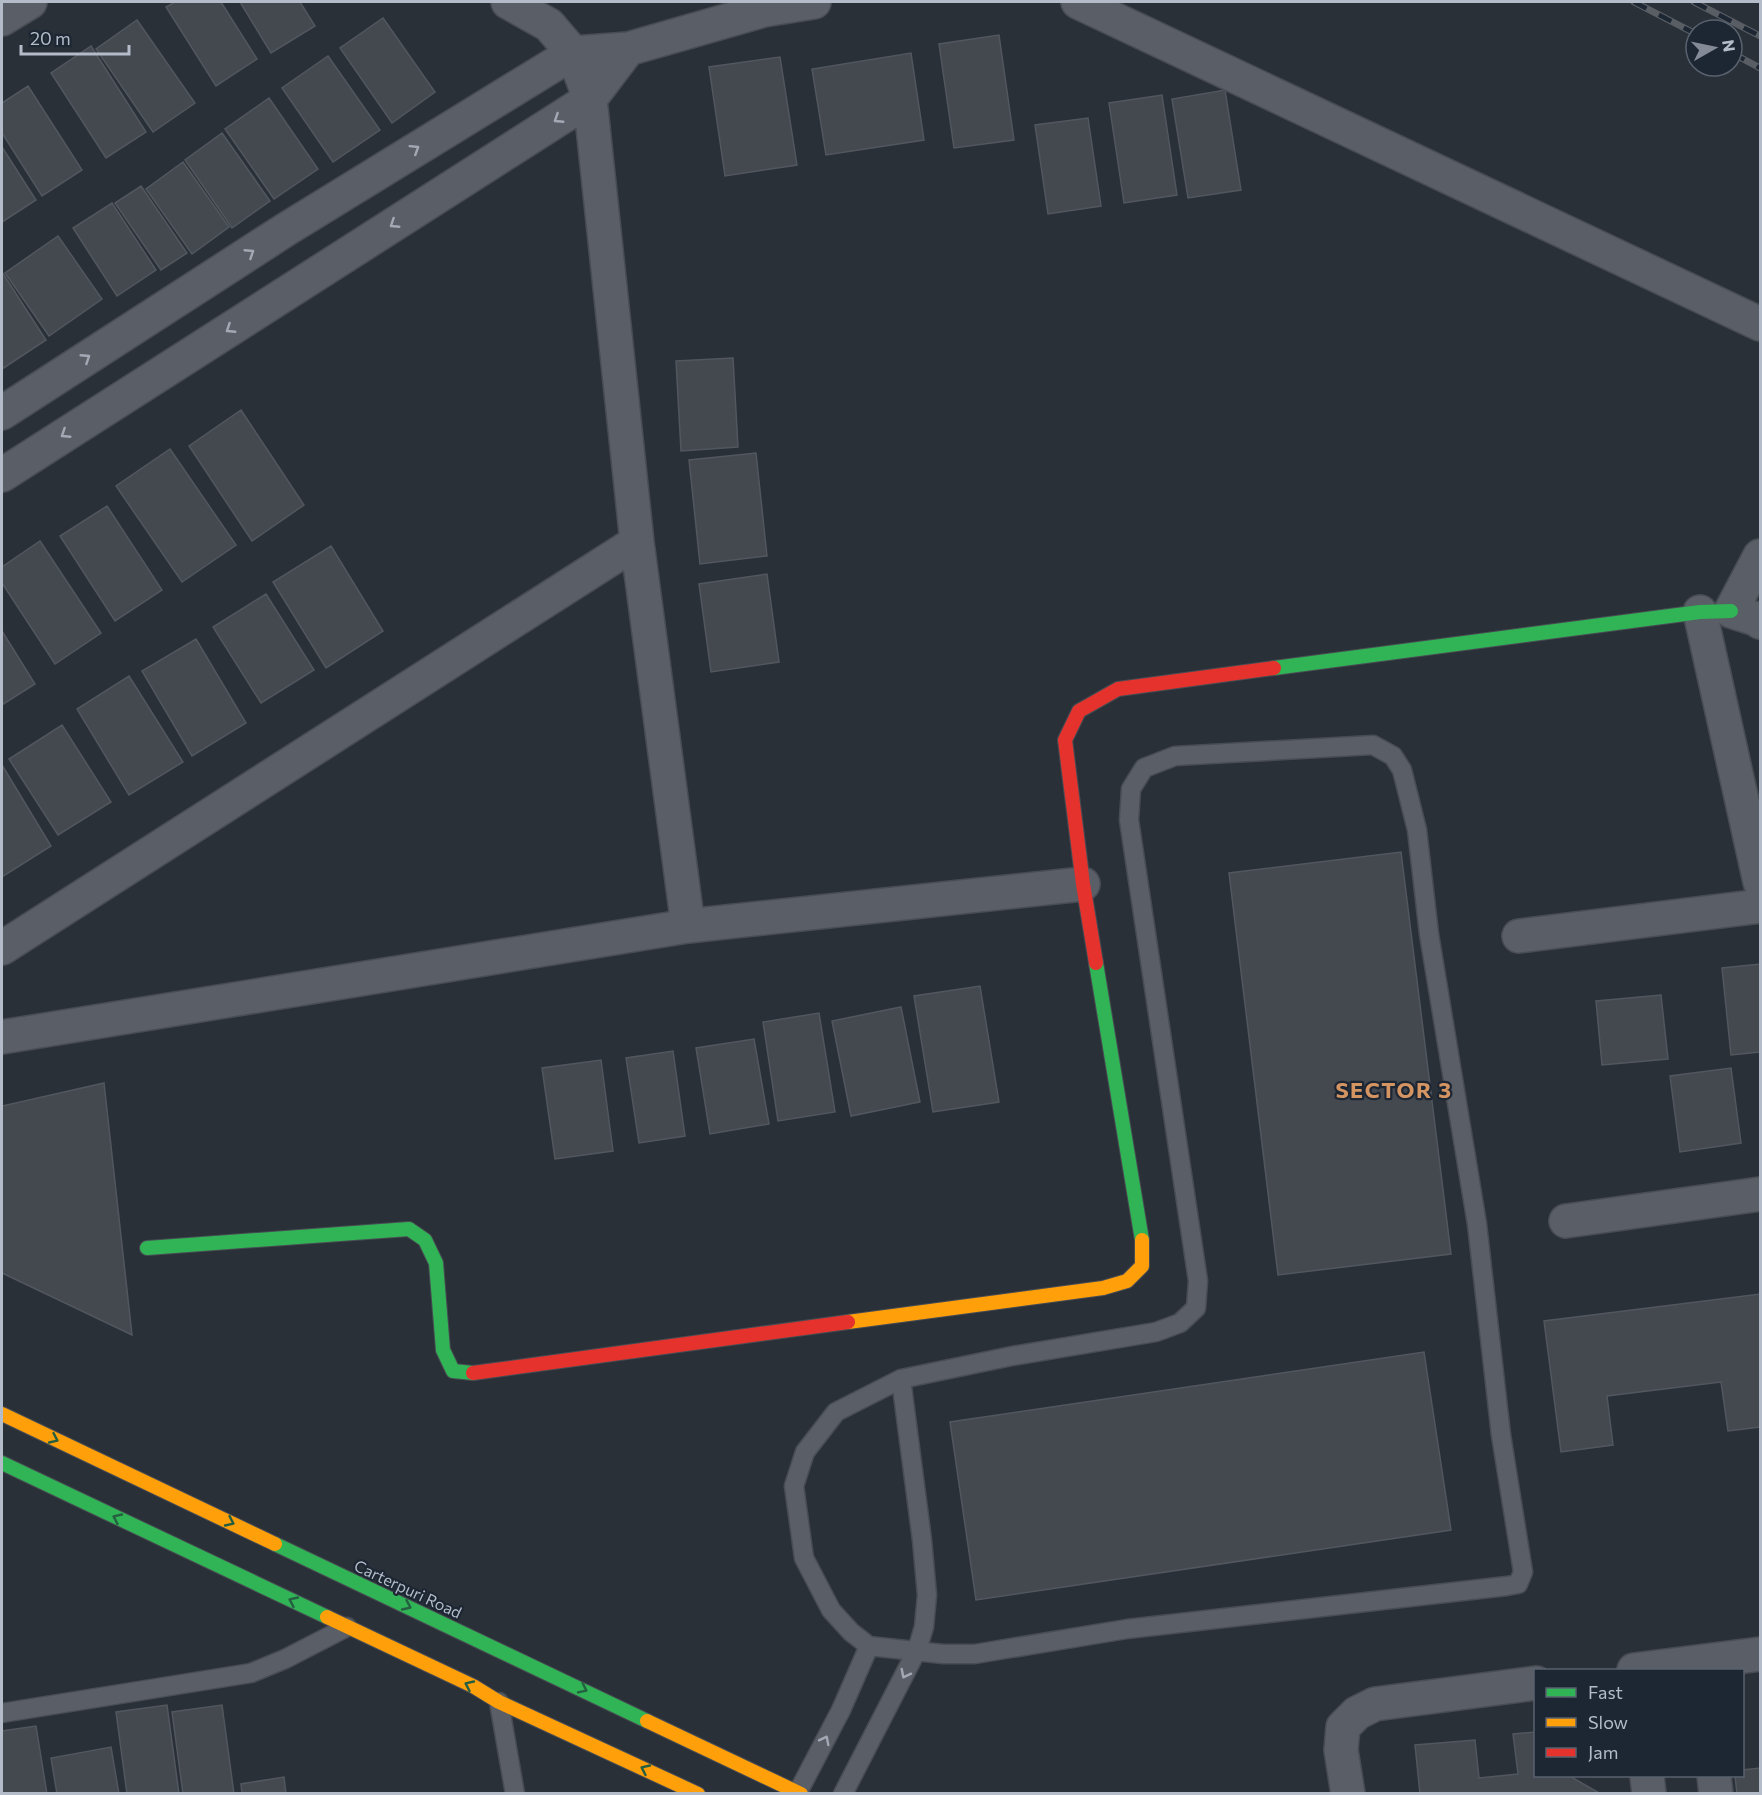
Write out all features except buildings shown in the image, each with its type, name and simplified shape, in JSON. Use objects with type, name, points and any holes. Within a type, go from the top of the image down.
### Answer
[{"type":"street","points":[[2,19],[30,2]]},
{"type":"street","points":[[508,2],[549,25],[573,53],[590,99],[637,542],[688,926]]},
{"type":"street","points":[[2,413],[285,230],[573,53],[628,49],[764,10],[814,2]]},
{"type":"street","points":[[1078,2],[1761,324]]},
{"type":"street","points":[[2,475],[590,99],[628,49]]},
{"type":"street","points":[[2,948],[637,542]]},
{"type":"street","points":[[1761,556],[1731,615],[1761,882]]},
{"type":"street","points":[[147,1248],[410,1229],[425,1240],[436,1263],[443,1350],[453,1371],[474,1373],[1103,1288],[1128,1281],[1142,1266],[1142,1241],[1083,884],[1065,740],[1079,711],[1118,689],[1731,615]]},
{"type":"street","points":[[2,1037],[688,926],[1083,884]]},
{"type":"street","points":[[1519,936],[1761,906]]},
{"type":"street","points":[[1566,1221],[1761,1194]]},
{"type":"street","name":"Carterpuri Road","points":[[2,1414],[799,1793]]},
{"type":"street","points":[[2,1463],[472,1686],[500,1702],[698,1794]]},
{"type":"street","points":[[1652,1669],[1705,1666],[1761,1654]]},
{"type":"street","points":[[1347,1794],[1341,1750],[1342,1727],[1357,1713],[1375,1704],[1534,1683]]},
{"type":"street","points":[[1647,1777],[1649,1794]]},
{"type":"street","points":[[1714,1777],[1716,1794]]},
{"type":"lane","points":[[1373,745],[1393,756],[1402,770],[1416,830],[1429,934],[1477,1224],[1502,1436],[1523,1572],[1518,1584],[1127,1629],[975,1654],[943,1654],[869,1646],[851,1632],[831,1610],[804,1558],[794,1486],[805,1452],[836,1412],[901,1380],[1012,1356],[1156,1332],[1180,1323],[1196,1308],[1198,1281],[1129,820],[1131,789],[1144,768],[1175,756],[1373,745]]},
{"type":"lane","points":[[843,1794],[918,1650],[924,1627],[927,1595],[922,1540],[901,1380]]},
{"type":"lane","points":[[2,1713],[251,1673],[285,1659],[347,1627]]},
{"type":"lane","points":[[799,1793],[841,1710],[869,1646]]},
{"type":"lane","points":[[500,1702],[515,1794]]},
{"type":"railway","points":[[1634,2],[1684,28]]},
{"type":"railway","points":[[1694,2],[1760,36]]},
{"type":"railway","points":[[1744,59],[1760,68]]},
{"type":"traffic: fast","points":[[1274,668],[1700,612],[1731,611]]},
{"type":"traffic: fast","points":[[1096,963],[1142,1240]]},
{"type":"traffic: fast","points":[[147,1248],[409,1229],[425,1240],[436,1263],[443,1350],[453,1371],[473,1373]]},
{"type":"traffic: fast","points":[[2,1463],[327,1617]]},
{"type":"traffic: fast","points":[[275,1544],[647,1721]]},
{"type":"traffic: slow","points":[[848,1322],[1103,1288],[1127,1281],[1142,1266],[1142,1240]]},
{"type":"traffic: slow","points":[[2,1414],[275,1544]]},
{"type":"traffic: slow","points":[[327,1617],[473,1686],[499,1702],[698,1794]]},
{"type":"traffic: slow","points":[[647,1721],[801,1794]]},
{"type":"traffic: jam","points":[[1096,963],[1083,884],[1065,740],[1079,711],[1118,689],[1274,668]]},
{"type":"traffic: jam","points":[[473,1373],[848,1322]]},
{"type":"district","name":"SECTOR 3","points":[[1394,1090]]}]
